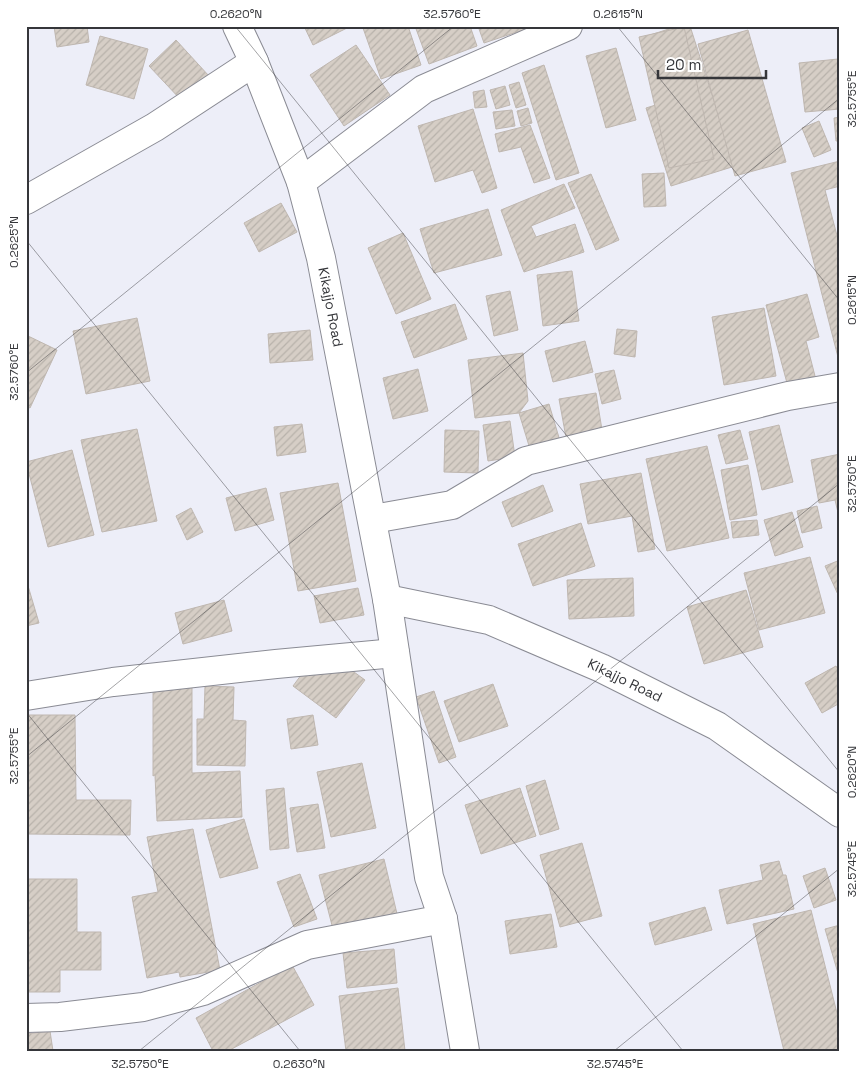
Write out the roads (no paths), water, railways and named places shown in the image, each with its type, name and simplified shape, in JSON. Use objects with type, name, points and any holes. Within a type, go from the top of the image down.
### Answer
[{"type":"street","name":"Kikajjo Road","points":[[237,26],[254,62],[301,182],[321,258],[373,520],[396,653],[429,877],[442,919],[465,1051]]},
{"type":"street","points":[[301,182],[424,89],[568,26]]},
{"type":"street","points":[[26,200],[156,127],[254,62]]},
{"type":"street","points":[[373,520],[452,505],[526,462],[788,396],[840,387]]},
{"type":"street","name":"Kikajjo Road","points":[[387,599],[489,620],[602,668],[717,726],[840,813]]},
{"type":"street","points":[[26,696],[113,682],[396,653]]},
{"type":"street","points":[[26,1018],[143,1007],[204,991],[307,944],[442,919]]}]
